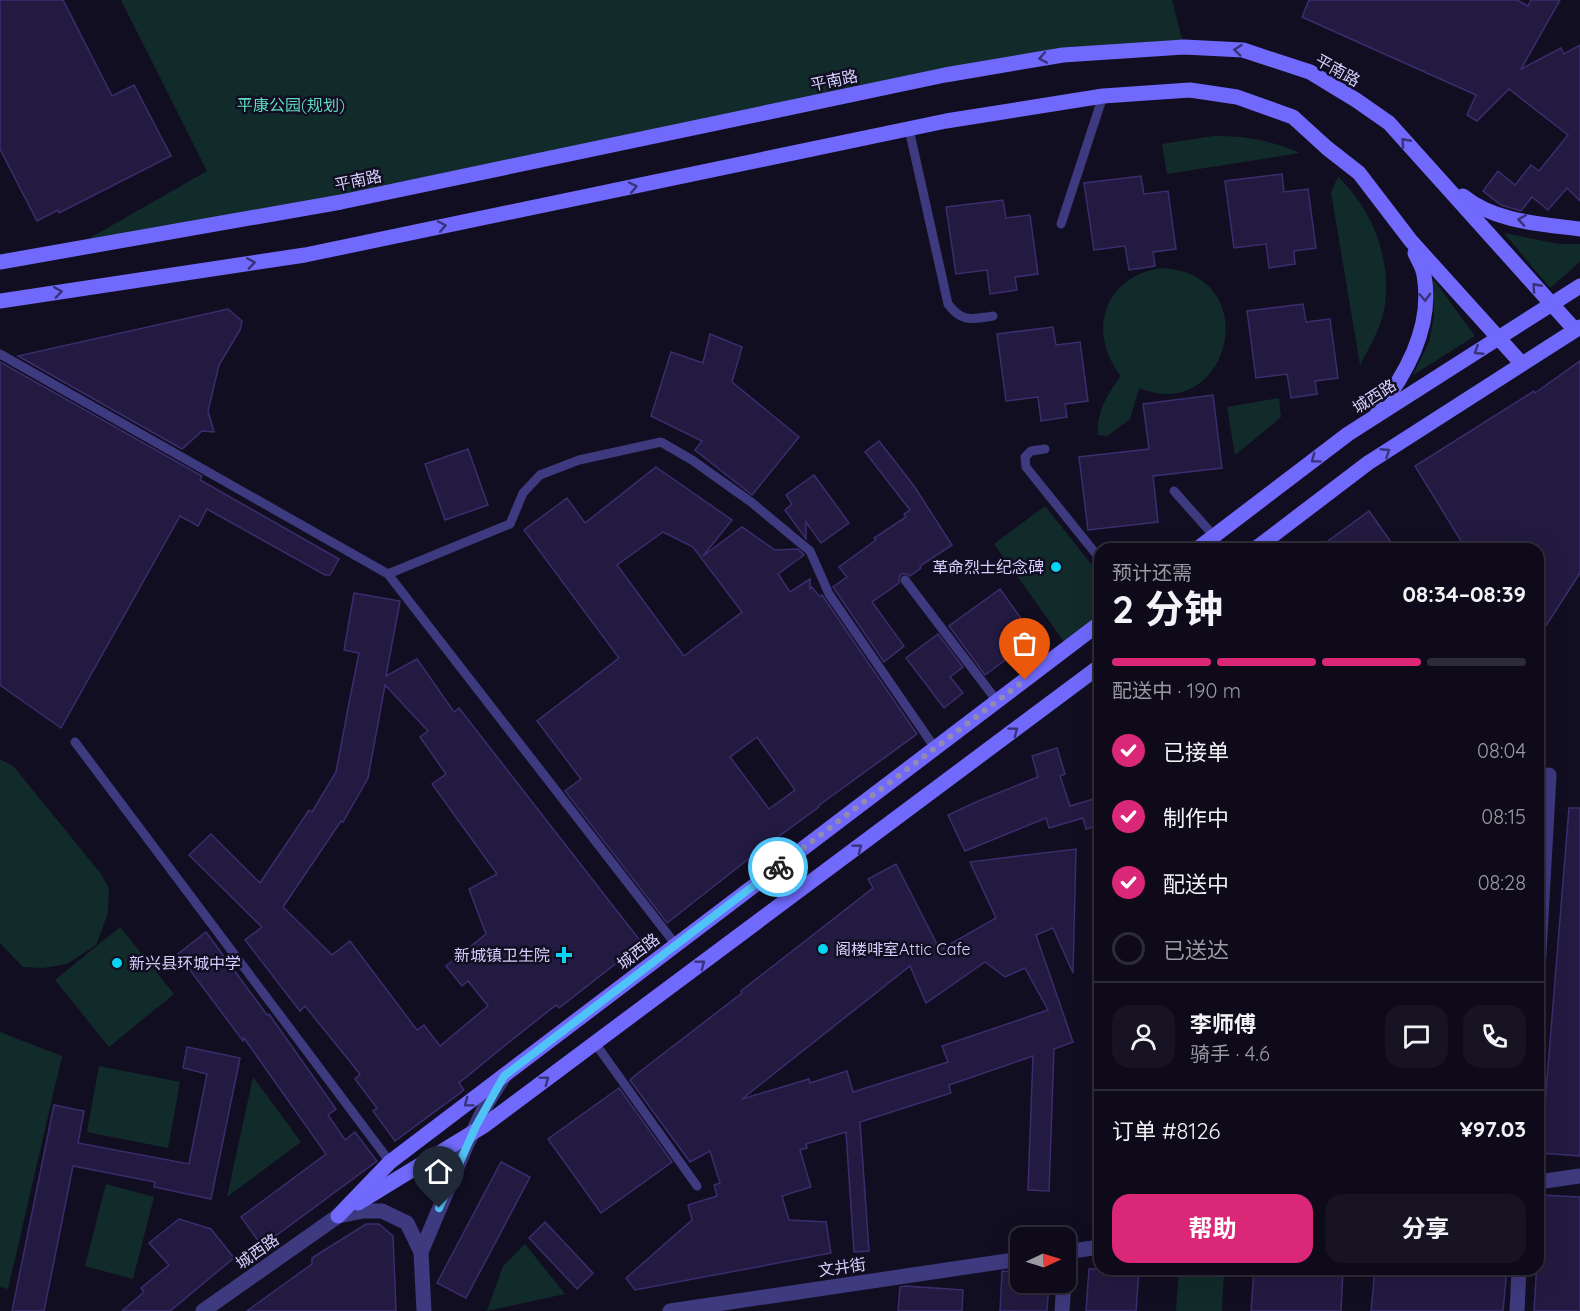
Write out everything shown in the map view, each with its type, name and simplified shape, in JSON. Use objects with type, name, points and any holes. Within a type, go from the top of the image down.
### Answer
[{"type":"main road","name":"平南路","points":[[0,262],[341,202],[945,75],[1063,55],[1184,47],[1243,50],[1310,72],[1389,123],[1551,304],[1578,329]]},
{"type":"main road","points":[[0,301],[305,255],[946,121],[1103,96],[1190,90],[1237,97],[1293,117],[1359,173],[1411,242],[1522,364]]},
{"type":"main road","points":[[1428,167],[1477,207],[1513,219],[1580,229]]},
{"type":"main road","points":[[1371,419],[1389,396],[1420,336],[1425,310],[1424,274],[1411,242]]},
{"type":"main road","name":"城西路","points":[[1205,543],[1348,434],[1580,285]]},
{"type":"main road","points":[[1263,543],[1368,464],[1578,329]]},
{"type":"main road","name":"城西路","points":[[338,1216],[390,1162],[1094,628]]},
{"type":"main road","points":[[338,1216],[485,1125],[1094,670]]},
{"type":"street","points":[[1544,864],[1549,775]]},
{"type":"street","points":[[424,1311],[422,1252],[466,1146],[487,1103],[504,1076]]},
{"type":"street","points":[[1544,1181],[1580,1176]]},
{"type":"street","points":[[338,1216],[364,1211],[382,1211],[407,1223],[422,1252]]},
{"type":"street","name":"城西路","points":[[203,1311],[338,1216]]},
{"type":"street","points":[[1076,1251],[1094,1248]]},
{"type":"street","name":"文井街","points":[[670,1311],[1010,1260]]},
{"type":"street","points":[[1517,1311],[1519,1275]]},
{"type":"street","points":[[1062,1311],[1063,1293]]},
{"type":"lane","points":[[1061,224],[1103,96]]},
{"type":"lane","points":[[909,129],[948,304],[956,315],[968,319],[993,316]]},
{"type":"lane","points":[[0,354],[388,574],[676,945]]},
{"type":"lane","points":[[388,574],[510,524],[523,493],[540,475],[579,460],[661,442],[692,460],[751,502],[810,551],[829,594],[935,748]]},
{"type":"lane","points":[[1045,449],[1032,451],[1025,457],[1026,467],[1094,552]]},
{"type":"lane","points":[[1174,491],[1214,536]]},
{"type":"lane","points":[[904,580],[997,701]]},
{"type":"lane","points":[[75,742],[390,1162]]},
{"type":"lane","points":[[595,1043],[697,1186]]},
{"type":"green space","name":"平康公园(规划)","points":[[121,0],[1172,0],[1184,47],[1063,55],[67,251],[207,171]]},
{"type":"green space","points":[[1213,136],[1257,140],[1300,153],[1167,174],[1162,144]]},
{"type":"green space","points":[[1338,177],[1361,204],[1369,219],[1382,252],[1385,269],[1385,304],[1381,320],[1360,365],[1331,192]]},
{"type":"green space","points":[[1504,233],[1559,244],[1580,244],[1580,262],[1550,288]]},
{"type":"green space","points":[[1160,268],[1194,276],[1215,294],[1225,318],[1224,344],[1214,368],[1196,386],[1170,394],[1139,388],[1130,419],[1107,436],[1098,435],[1099,419],[1104,404],[1121,376],[1111,359],[1105,342],[1103,325],[1106,309],[1114,295],[1125,283],[1141,274]]},
{"type":"green space","points":[[1433,279],[1475,336],[1413,375],[1429,342],[1434,316]]},
{"type":"green space","points":[[1279,398],[1281,417],[1235,455],[1227,407]]},
{"type":"green space","points":[[1045,506],[1094,568],[1094,627],[1068,647],[994,544]]},
{"type":"green space","points":[[0,759],[14,767],[101,874],[109,888],[108,913],[96,945],[67,964],[43,968],[23,967],[0,943]]},
{"type":"green space","points":[[120,927],[174,994],[109,1047],[55,980]]},
{"type":"green space","points":[[0,1032],[62,1056],[8,1289],[0,1287]]},
{"type":"green space","points":[[99,1066],[180,1082],[168,1148],[87,1132]]},
{"type":"green space","points":[[253,1077],[301,1142],[227,1197]]},
{"type":"green space","points":[[106,1184],[154,1197],[133,1279],[85,1266]]},
{"type":"green space","points":[[525,1244],[565,1294],[487,1311],[503,1266]]},
{"type":"green space","points":[[1179,1275],[1224,1275],[1222,1311],[1176,1311]]},
{"type":"building","points":[[0,0],[63,0],[112,96],[134,85],[171,156],[59,213],[58,210],[37,221],[0,149]]},
{"type":"building","points":[[1309,0],[1517,0],[1528,6],[1531,0],[1560,0],[1521,69],[1561,48],[1564,54],[1580,45],[1580,201],[1567,188],[1548,210],[1532,197],[1521,211],[1501,205],[1483,191],[1498,171],[1515,185],[1531,165],[1539,171],[1568,135],[1509,89],[1477,121],[1467,115],[1476,95],[1302,17]]},
{"type":"building","points":[[1282,174],[1284,192],[1308,189],[1316,248],[1294,251],[1295,264],[1269,268],[1266,244],[1234,248],[1225,181]]},
{"type":"building","points":[[1141,176],[1144,194],[1168,191],[1176,249],[1153,252],[1155,266],[1129,270],[1125,246],[1094,250],[1084,183]]},
{"type":"building","points":[[1003,200],[1006,218],[1030,215],[1038,274],[1015,277],[1017,290],[990,294],[987,270],[956,274],[946,207]]},
{"type":"building","points":[[1303,304],[1306,322],[1330,319],[1338,378],[1315,381],[1317,394],[1291,398],[1287,374],[1256,378],[1247,311]]},
{"type":"building","points":[[228,309],[242,321],[240,330],[219,365],[208,411],[214,432],[202,431],[182,449],[18,356]]},
{"type":"building","points":[[1053,327],[1056,345],[1080,342],[1088,401],[1065,404],[1067,417],[1041,421],[1038,397],[1006,401],[997,334]]},
{"type":"building","points":[[710,334],[742,347],[732,382],[799,437],[752,495],[695,450],[702,441],[651,416],[671,352],[703,363]]},
{"type":"building","points":[[1580,361],[1580,573],[1544,629],[1544,543],[1462,543],[1415,466],[1534,391],[1535,393]]},
{"type":"building","points":[[0,362],[202,476],[200,480],[339,559],[330,575],[325,575],[207,509],[198,526],[180,516],[61,728],[0,685]]},
{"type":"building","points":[[1213,395],[1222,468],[1153,476],[1158,522],[1088,530],[1079,457],[1149,449],[1143,404]]},
{"type":"building","points":[[879,441],[914,486],[952,545],[920,566],[921,568],[910,576],[901,574],[899,583],[872,602],[904,646],[884,662],[833,587],[847,577],[839,567],[876,540],[874,538],[906,517],[904,514],[910,510],[865,452]]},
{"type":"building","points":[[468,449],[488,505],[445,520],[425,464]]},
{"type":"building","points":[[656,467],[732,520],[703,556],[742,527],[775,550],[798,549],[804,555],[778,574],[790,592],[810,579],[810,589],[812,587],[820,597],[822,595],[917,734],[818,806],[667,923],[565,791],[581,779],[537,721],[619,658],[524,530],[567,498],[585,523]],"holes":[[[663,532],[693,547],[742,612],[684,656],[617,565]],[[757,737],[795,790],[769,809],[730,757]]]},
{"type":"building","points":[[814,475],[849,523],[821,543],[806,522],[806,539],[785,510],[792,504],[786,495]]},
{"type":"building","points":[[1369,511],[1392,543],[1325,543]]},
{"type":"building","points":[[1000,589],[1035,638],[985,675],[949,626]]},
{"type":"building","points":[[354,593],[400,601],[386,676],[417,659],[454,712],[459,708],[642,943],[559,1008],[556,1005],[508,1043],[459,1083],[464,1090],[395,1141],[373,1111],[377,1108],[355,1079],[360,1074],[305,1006],[300,1011],[245,940],[262,927],[189,855],[211,834],[260,883],[309,810],[312,812],[336,772],[359,653],[344,650]],"holes":[[[385,685],[428,731],[420,737],[446,774],[432,784],[497,874],[469,889],[486,934],[446,966],[462,986],[468,981],[488,1006],[440,1046],[424,1025],[417,1030],[350,941],[332,955],[283,907],[341,821],[343,822],[368,778]]]},
{"type":"building","points":[[938,634],[963,667],[950,677],[963,693],[944,708],[906,658]]},
{"type":"building","points":[[1057,748],[1065,774],[1060,776],[1070,806],[1094,799],[1094,827],[1086,829],[1083,818],[1049,828],[1046,818],[965,851],[948,815],[1038,777],[1032,756]]},
{"type":"building","points":[[1569,808],[1580,808],[1580,1156],[1544,1153],[1544,1116]]},
{"type":"building","points":[[1076,849],[1073,973],[1053,928],[1036,935],[1073,1042],[1054,1049],[1049,1191],[1028,1190],[1033,1056],[949,1085],[951,1093],[860,1122],[869,1251],[854,1252],[846,1132],[806,1144],[807,1148],[800,1150],[811,1187],[782,1196],[789,1220],[826,1222],[831,1253],[635,1290],[626,1278],[692,1220],[688,1205],[717,1196],[714,1185],[720,1183],[710,1151],[690,1162],[630,1080],[873,888],[868,879],[896,864],[940,950],[996,918],[970,862]],"holes":[[[985,962],[1005,977],[1025,968],[1048,1010],[942,1046],[948,1062],[853,1092],[847,1071],[810,1083],[809,1079],[742,1099],[910,966],[926,1003]]]},
{"type":"building","points":[[206,932],[267,1015],[269,1014],[336,1109],[328,1115],[345,1140],[355,1132],[377,1161],[262,1246],[241,1217],[326,1154],[244,1038],[243,1041],[178,954]]},
{"type":"building","points":[[187,1047],[240,1058],[211,1199],[154,1187],[155,1182],[73,1166],[44,1311],[12,1311],[54,1105],[84,1111],[78,1143],[189,1164],[207,1074],[183,1068]]},
{"type":"building","points":[[619,1088],[672,1162],[601,1213],[548,1139]]},
{"type":"building","points":[[501,1162],[530,1177],[466,1298],[437,1283]]},
{"type":"building","points":[[1544,1195],[1580,1197],[1580,1311],[1534,1311],[1536,1275],[1544,1275]]},
{"type":"building","points":[[179,1219],[211,1229],[234,1258],[170,1311],[122,1311],[144,1292],[141,1288],[169,1265],[149,1243]]},
{"type":"building","points":[[545,1222],[593,1273],[577,1289],[529,1238]]},
{"type":"building","points":[[366,1224],[379,1224],[393,1236],[396,1311],[247,1311],[312,1264],[312,1258]]},
{"type":"building","points":[[1089,1269],[1094,1269],[1094,1275],[1139,1275],[1136,1311],[1086,1311]]},
{"type":"building","points":[[1002,1271],[1010,1271],[1010,1293],[1048,1293],[1047,1311],[1000,1311]]},
{"type":"building","points":[[1254,1275],[1343,1275],[1341,1311],[1251,1311]]},
{"type":"building","points":[[1374,1275],[1506,1275],[1503,1311],[1371,1311]]},
{"type":"building","points":[[900,1287],[963,1290],[962,1311],[898,1311]]},
{"type":"way so far","points":[[778,867],[1025,680]]},
{"type":"place","name":"革命烈士纪念碑","points":[[1056,567]]},
{"type":"place","name":"阁楼啡室Attic Cafe","points":[[823,949]]},
{"type":"place","name":"新城镇卫生院","points":[[564,955]]},
{"type":"place","name":"新兴县环城中学","points":[[117,963]]},
{"type":"route","points":[[439,1208],[487,1103],[504,1076],[778,867]]}]
